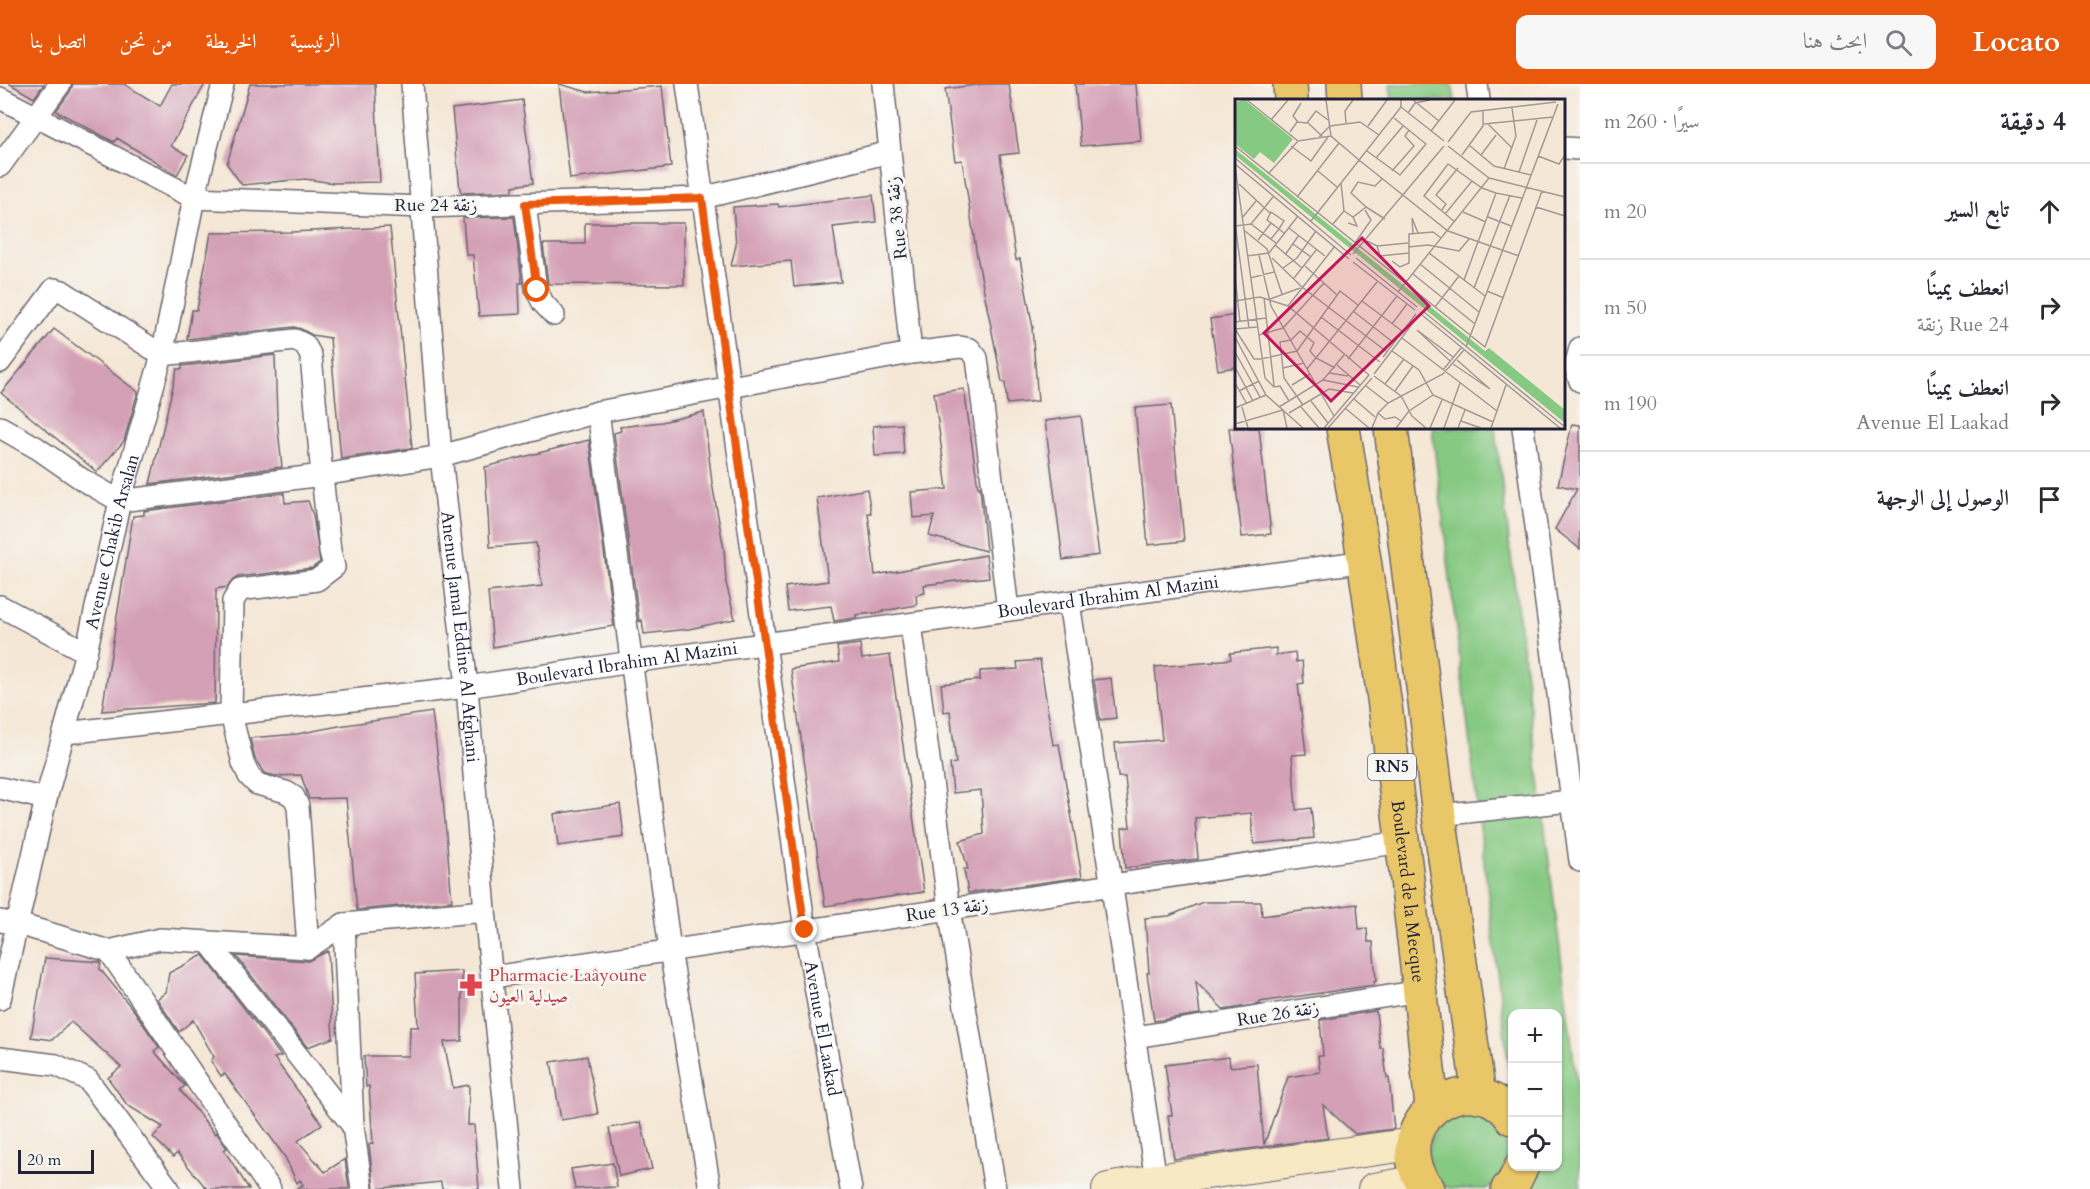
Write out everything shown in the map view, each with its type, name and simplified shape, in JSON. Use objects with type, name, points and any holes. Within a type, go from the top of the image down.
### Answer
[{"type":"main road","points":[[1290,84],[1291,99]]},
{"type":"main road","points":[[1344,84],[1345,99]]},
{"type":"main road","name":"Boulevard de la Mecque","points":[[1343,429],[1366,561],[1420,991],[1432,1108]]},
{"type":"main road","name":"RN5","points":[[1391,429],[1439,815],[1479,1096]]},
{"type":"main road","points":[[1374,1189],[1424,1185],[1414,1164],[1413,1144],[1416,1130],[1432,1108],[1446,1099],[1462,1095],[1479,1096],[1497,1103],[1511,1117]]},
{"type":"main road","points":[[1108,1189],[1156,1180],[1413,1144]]},
{"type":"main road","points":[[1508,1189],[1520,1171]]},
{"type":"street","points":[[0,166],[60,84]]},
{"type":"street","name":"Avenue Chakib Arsalan","points":[[0,999],[9,922],[65,733],[120,501],[162,355],[194,198],[223,84]]},
{"type":"street","name":"Anenue Jamal Eddine Al Afghani","points":[[412,84],[441,456],[467,687],[485,911],[513,1189]]},
{"type":"street","name":"Avenue El Laakad","points":[[687,84],[805,930],[851,1189]]},
{"type":"street","name":"Rue 38 زنقة","points":[[883,84],[911,353]]},
{"type":"street","points":[[1477,84],[1479,99]]},
{"type":"street","name":"Rue 24 زنقة","points":[[0,98],[194,198],[422,207],[702,198],[890,152]]},
{"type":"street","points":[[1565,148],[1580,149]]},
{"type":"street","points":[[525,204],[537,290],[543,303],[554,315]]},
{"type":"street","points":[[0,362],[54,289],[62,291],[162,355],[295,340],[305,345],[311,356],[330,551],[334,567],[317,580],[240,590],[233,601],[231,714],[243,763],[249,776],[257,784],[286,792],[294,797],[298,806],[308,948]]},
{"type":"street","points":[[0,428],[37,448],[83,480],[120,501],[322,475],[441,456],[597,412],[911,353],[960,347],[970,349],[977,358],[1008,610]]},
{"type":"street","points":[[1580,348],[1575,367],[1580,381]]},
{"type":"street","points":[[597,412],[670,950],[710,1189]]},
{"type":"street","points":[[1523,429],[1576,800],[1580,861]]},
{"type":"street","name":"Boulevard Ibrahim Al Mazini","points":[[65,733],[467,687],[632,662],[1366,561]]},
{"type":"street","points":[[1069,602],[1156,1180]]},
{"type":"street","points":[[0,606],[86,652]]},
{"type":"street","points":[[911,624],[949,909],[995,1189]]},
{"type":"street","points":[[0,788],[46,799]]},
{"type":"street","points":[[1439,815],[1576,800]]},
{"type":"street","name":"Rue 13 زنقة","points":[[492,977],[1402,842]]},
{"type":"street","points":[[9,922],[109,951],[160,939],[210,944],[308,948],[344,924],[485,911]]},
{"type":"street","points":[[344,924],[353,1126],[362,1189]]},
{"type":"street","points":[[210,944],[353,1126]]},
{"type":"street","points":[[109,951],[270,1189]]},
{"type":"street","name":"Rue 26 زنقة","points":[[1136,1037],[1420,991]]},
{"type":"street","points":[[0,1058],[56,1065],[88,1080],[169,1189]]},
{"type":"green space","points":[[1390,84],[1452,84],[1455,99],[1392,99]]},
{"type":"green space","points":[[1432,429],[1495,429],[1580,1110],[1580,1189],[1524,1189],[1522,1171],[1562,1171],[1562,1009],[1508,1009],[1508,1062]]},
{"type":"green space","points":[[1475,1114],[1490,1121],[1504,1138],[1507,1148],[1505,1167],[1494,1183],[1486,1189],[1449,1188],[1432,1172],[1429,1150],[1432,1138],[1437,1128],[1445,1120],[1456,1115]]},
{"type":"building","points":[[10,84],[44,84],[34,98]]},
{"type":"building","points":[[73,84],[124,84],[160,106],[172,84],[205,84],[171,146],[188,155],[177,175],[117,138],[114,142],[56,111]]},
{"type":"building","points":[[250,84],[375,84],[380,182],[334,183],[305,179],[242,185],[227,164]]},
{"type":"building","points":[[559,84],[588,92],[662,86],[671,167],[570,179]]},
{"type":"building","points":[[983,84],[1009,84],[1019,153],[1000,155],[1016,260],[1020,259],[1033,328],[1038,401],[1007,404],[1005,382],[1002,382],[977,256],[962,160],[955,161],[945,89]]},
{"type":"building","points":[[1075,84],[1136,84],[1141,141],[1081,146]]},
{"type":"building","points":[[522,100],[533,183],[513,186],[513,191],[462,193],[452,109]]},
{"type":"building","points":[[873,195],[876,222],[833,227],[841,282],[794,287],[791,261],[731,266],[736,245],[733,207],[778,204],[779,207]]},
{"type":"building","points":[[514,217],[522,283],[519,283],[520,314],[479,316],[473,255],[466,255],[463,218]]},
{"type":"building","points":[[585,223],[684,223],[684,285],[548,284],[543,244],[585,244]]},
{"type":"building","points":[[390,227],[412,448],[341,459],[330,338],[312,335],[294,327],[187,339],[192,310],[197,310],[211,233]]},
{"type":"building","points":[[1235,315],[1235,367],[1218,370],[1210,319]]},
{"type":"building","points":[[54,329],[138,392],[124,441],[97,472],[1,393]]},
{"type":"building","points":[[275,355],[277,419],[282,467],[150,484],[177,369],[182,369],[182,366]]},
{"type":"building","points":[[964,389],[978,487],[980,487],[986,551],[929,536],[934,516],[913,518],[911,492],[947,489],[934,393]]},
{"type":"building","points":[[1171,405],[1184,541],[1148,545],[1135,408]]},
{"type":"building","points":[[704,412],[712,483],[724,549],[726,583],[735,619],[689,629],[644,634],[642,620],[639,621],[614,433],[621,431],[620,427],[662,422]]},
{"type":"building","points":[[1081,416],[1099,555],[1063,560],[1045,421]]},
{"type":"building","points":[[902,424],[904,454],[875,456],[873,426]]},
{"type":"building","points":[[1572,424],[1580,425],[1580,549],[1555,529],[1577,489],[1558,485]]},
{"type":"building","points":[[1229,428],[1259,429],[1271,534],[1242,537]]},
{"type":"building","points":[[589,440],[614,626],[493,647],[488,592],[542,586],[536,543],[490,547],[485,467]]},
{"type":"building","points":[[867,489],[875,575],[986,555],[989,577],[924,585],[925,593],[916,595],[917,605],[856,615],[856,618],[834,621],[831,606],[788,611],[785,587],[828,581],[817,498]]},
{"type":"building","points":[[284,493],[285,503],[308,501],[313,515],[320,562],[312,568],[238,577],[227,587],[216,589],[215,703],[102,711],[133,516],[144,515],[144,511]]},
{"type":"building","points":[[860,644],[862,659],[890,655],[924,892],[825,906],[791,669],[839,662],[837,647]]},
{"type":"building","points":[[1276,648],[1276,655],[1295,652],[1296,662],[1302,661],[1304,683],[1298,684],[1306,754],[1292,755],[1296,810],[1311,808],[1314,838],[1254,844],[1251,813],[1195,818],[1198,859],[1125,868],[1122,828],[1130,827],[1125,777],[1118,777],[1115,743],[1162,740],[1155,667],[1214,662],[1231,659],[1230,653]]},
{"type":"building","points":[[1040,660],[1053,745],[1059,744],[1082,877],[968,893],[964,869],[968,869],[960,841],[984,834],[981,790],[953,793],[950,764],[956,763],[950,711],[944,712],[941,684],[980,680],[980,671],[1018,669],[1017,662]]},
{"type":"building","points":[[1111,678],[1116,718],[1100,720],[1094,680]]},
{"type":"building","points":[[432,712],[452,901],[357,910],[346,798],[309,799],[301,775],[275,776],[264,773],[255,759],[250,738],[297,734]]},
{"type":"building","points":[[620,804],[624,837],[558,846],[554,814]]},
{"type":"building","points":[[1203,902],[1261,902],[1262,916],[1357,904],[1359,929],[1367,928],[1368,942],[1373,942],[1376,981],[1374,985],[1260,1002],[1260,1004],[1224,1010],[1196,982],[1200,1014],[1154,1021],[1147,973],[1149,973],[1145,918],[1169,916]]},
{"type":"building","points":[[328,951],[333,1038],[307,1047],[236,956],[308,961]]},
{"type":"building","points":[[203,955],[281,1056],[274,1058],[322,1124],[298,1141],[325,1172],[345,1159],[349,1189],[296,1189],[303,1185],[300,1180],[297,1183],[285,1157],[225,1074],[221,1076],[211,1061],[214,1057],[193,1020],[179,1032],[157,999],[166,992],[169,973]]},
{"type":"building","points":[[45,958],[101,962],[100,969],[135,1012],[159,1047],[154,1051],[185,1086],[180,1090],[215,1134],[216,1132],[227,1148],[224,1150],[249,1189],[207,1189],[177,1153],[173,1157],[153,1137],[163,1127],[127,1105],[108,1078],[121,1067],[71,1022],[52,1040],[31,1037]]},
{"type":"building","points":[[462,971],[462,1041],[444,1042],[453,1088],[469,1085],[468,1125],[474,1125],[479,1189],[442,1189],[441,1182],[374,1189],[369,1145],[373,1143],[369,1086],[366,1087],[364,1056],[409,1056],[410,1027],[418,1027],[415,974]]},
{"type":"building","points":[[1376,1011],[1380,1048],[1383,1048],[1387,1078],[1389,1078],[1394,1129],[1355,1134],[1323,1105],[1328,1138],[1174,1159],[1168,1115],[1172,1115],[1165,1065],[1229,1057],[1230,1067],[1257,1064],[1264,1145],[1288,1077],[1320,1072],[1318,1056],[1323,1056],[1320,1020]]},
{"type":"building","points":[[587,1056],[598,1114],[561,1120],[551,1062]]},
{"type":"building","points":[[641,1122],[652,1169],[619,1176],[609,1128]]},
{"type":"building","points":[[613,1163],[617,1187],[575,1189],[571,1169]]},
{"type":"place","name":"Pharmacie Laâyoune صيدلية العيون","points":[[471,985]]},
{"type":"route","points":[[537,290],[525,204],[702,198],[805,930]]}]
